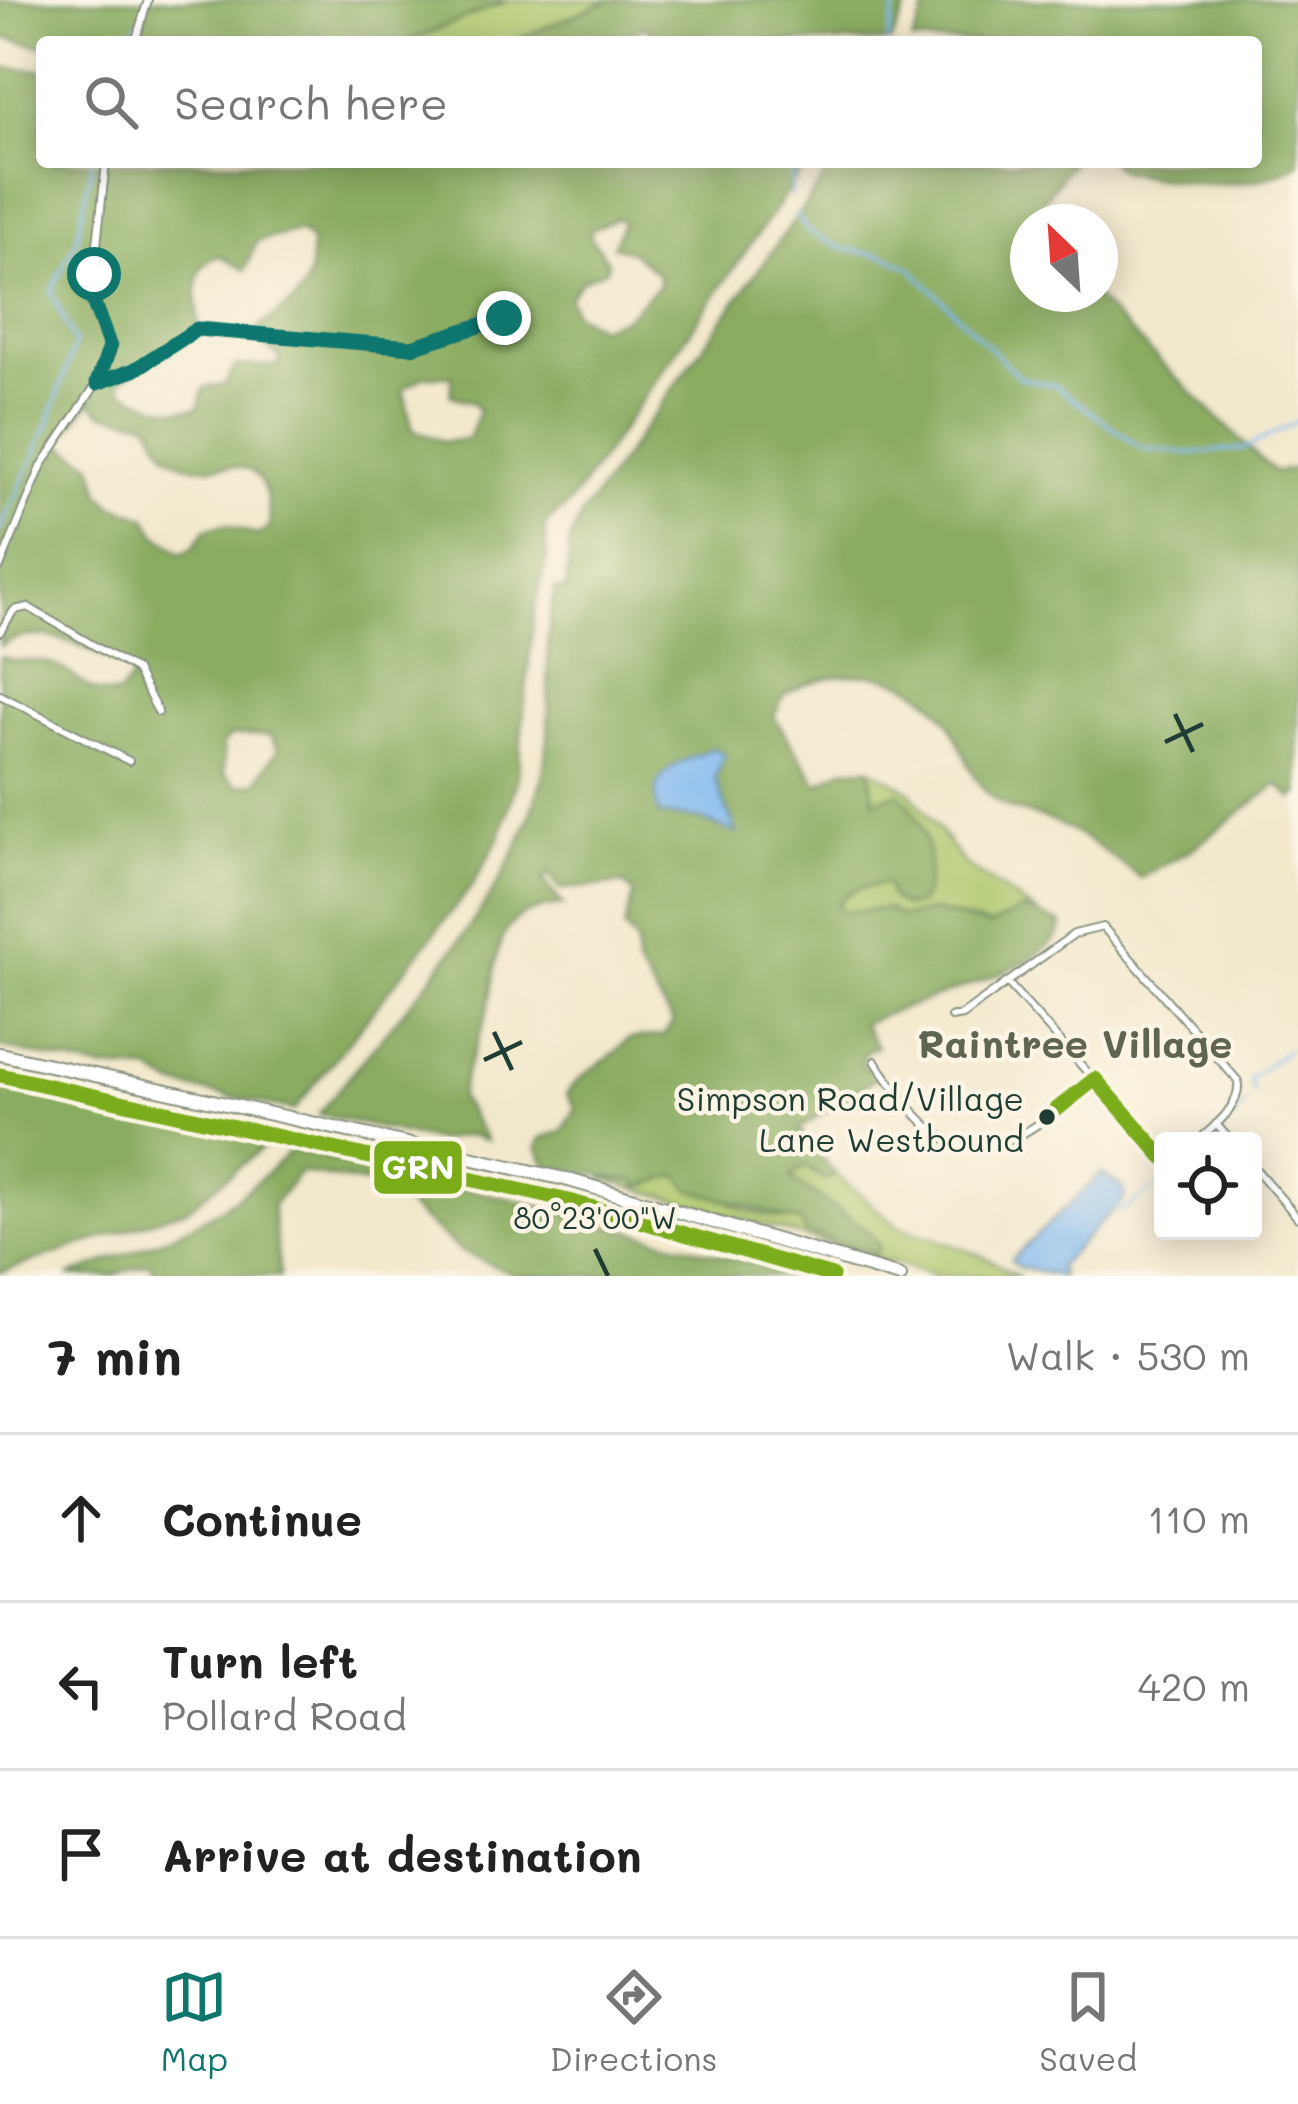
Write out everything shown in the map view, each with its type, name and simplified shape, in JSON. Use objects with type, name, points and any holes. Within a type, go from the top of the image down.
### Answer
[{"type":"highway","points":[[0,1054],[565,1179],[900,1276]]},
{"type":"highway","points":[[0,1075],[569,1201],[832,1276]]},
{"type":"street","points":[[137,36],[148,0]]},
{"type":"street","points":[[0,567],[42,465],[97,383],[110,347],[92,291],[105,168]]},
{"type":"street","points":[[97,383],[134,370],[197,329],[412,347],[514,310]]},
{"type":"street","points":[[0,632],[14,610],[28,607],[136,670],[158,712]]},
{"type":"street","points":[[0,694],[129,761]]},
{"type":"street","points":[[951,1017],[1090,926],[1103,927],[1238,1081],[1239,1094],[1208,1132]]},
{"type":"street","points":[[1007,982],[1154,1147]]},
{"type":"street","points":[[875,1061],[924,1128],[960,1145],[1005,1144],[1026,1136],[1095,1079]]},
{"type":"street","points":[[1216,1124],[1223,1132]]},
{"type":"street","points":[[1262,1176],[1298,1218]]},
{"type":"green space","points":[[0,0],[509,0],[422,36],[36,36],[36,45],[0,37]]},
{"type":"green space","points":[[509,0],[610,0],[525,36],[422,36]]},
{"type":"green space","points":[[610,0],[910,0],[894,36],[652,36],[646,26],[624,36],[525,36]]},
{"type":"green space","points":[[929,0],[1298,0],[1298,164],[1255,180],[1211,184],[1117,168],[1262,168],[1262,36],[914,36]]},
{"type":"green space","points":[[0,68],[36,70],[36,168],[804,168],[570,503],[544,525],[547,557],[534,612],[517,781],[499,839],[471,887],[294,1110],[173,1085],[150,1071],[100,1069],[0,1047],[0,656],[58,666],[89,688],[107,694],[118,695],[132,679],[130,669],[66,641],[32,636],[0,646]],"holes":[[[617,218],[623,221],[613,246],[631,251],[659,275],[659,285],[625,318],[599,327],[574,313],[569,297],[581,281],[607,269],[608,262],[590,237],[592,229]],[[299,231],[311,241],[306,284],[285,309],[259,327],[259,342],[280,357],[278,366],[236,366],[225,384],[204,388],[198,408],[168,408],[121,390],[121,380],[199,332],[197,287],[210,260],[221,256],[245,270],[257,241]],[[424,376],[453,376],[450,395],[473,403],[479,411],[468,439],[445,442],[413,430],[403,389]],[[90,402],[102,413],[148,422],[168,454],[184,464],[234,467],[259,479],[267,497],[270,528],[256,535],[226,525],[206,529],[192,549],[182,553],[156,534],[147,518],[112,505],[101,494],[93,464],[59,443]],[[232,735],[270,735],[278,749],[255,783],[237,785],[224,773],[223,743]]]},
{"type":"green space","points":[[832,168],[1068,168],[1041,204],[1010,204],[1010,312],[1109,312],[1275,472],[1298,468],[1298,794],[1292,798],[1278,784],[1193,848],[1141,878],[1067,829],[996,800],[973,774],[949,723],[915,689],[872,675],[849,675],[826,678],[784,695],[774,717],[818,784],[843,769],[870,768],[874,801],[898,793],[916,815],[926,843],[928,875],[920,903],[905,907],[891,898],[887,884],[872,885],[842,899],[837,904],[844,912],[887,909],[901,917],[934,911],[989,926],[1024,909],[1062,924],[1054,941],[1008,970],[862,1024],[877,1047],[864,1052],[863,1065],[879,1076],[799,1129],[835,1174],[826,1180],[804,1166],[790,1178],[864,1228],[879,1246],[876,1254],[805,1233],[800,1222],[690,1189],[678,1175],[638,1187],[636,1181],[547,1166],[537,1148],[541,1138],[562,1132],[576,1108],[567,1094],[574,1085],[628,1039],[663,1036],[673,1022],[637,965],[636,942],[624,928],[634,894],[624,884],[561,889],[548,874],[543,880],[563,905],[538,909],[508,928],[460,1098],[486,1140],[468,1135],[438,1141],[319,1114],[456,946],[513,855],[534,806],[546,756],[551,610],[555,589],[566,590],[570,539],[582,515]]},
{"type":"green space","points":[[870,768],[910,791],[964,864],[1039,914],[1024,909],[990,926],[934,911],[901,917],[887,909],[844,912],[836,904],[848,891],[887,883],[918,819],[893,797],[874,801]]},
{"type":"green space","points":[[0,1083],[270,1142],[187,1209],[0,1273]]},
{"type":"green space","points":[[292,1149],[511,1199],[798,1276],[517,1276],[460,1251],[385,1187],[300,1172],[272,1206],[280,1276],[156,1276],[150,1263],[111,1276],[68,1276],[188,1227],[240,1195]]},
{"type":"green space","points":[[804,1165],[826,1179],[835,1174],[897,1226],[981,1255],[1018,1276],[938,1276],[601,1178],[636,1181],[639,1186],[679,1174],[690,1189],[723,1196],[748,1211],[864,1228],[790,1178]]},
{"type":"water","points":[[713,748],[725,755],[715,778],[736,833],[697,818],[659,815],[656,800],[661,778],[678,764]]},
{"type":"water","points":[[1102,1173],[1123,1188],[1125,1198],[1058,1266],[1061,1276],[1021,1268],[1011,1260]]},
{"type":"waterway","points":[[889,36],[896,0]]},
{"type":"waterway","points":[[131,36],[138,23]]},
{"type":"waterway","points":[[0,530],[47,428],[75,343],[51,292],[77,239],[91,168]]},
{"type":"waterway","points":[[791,196],[793,168]]},
{"type":"waterway","points":[[795,214],[807,230],[840,248],[886,256],[911,268],[1020,378],[1054,385],[1141,448],[1191,453],[1244,449],[1298,421]]},
{"type":"waterway","points":[[1254,1093],[1250,1079],[1288,1049]]},
{"type":"waterway","points":[[1229,1124],[1246,1104]]},
{"type":"waterway","points":[[1115,1205],[1121,1211],[1154,1190]]},
{"type":"transit line","name":"GRN","points":[[0,1075],[569,1201],[832,1276]]},
{"type":"transit line","name":"GRN","points":[[1047,1117],[1095,1079],[1154,1147]]},
{"type":"place","name":"Simpson Road/Village Lane Westbound","points":[[1047,1117]]},
{"type":"district","name":"Raintree Village","points":[[1075,1044]]},
{"type":"route","points":[[94,274],[93,301],[110,347],[97,383],[125,375],[197,329],[412,347],[504,318]]}]
